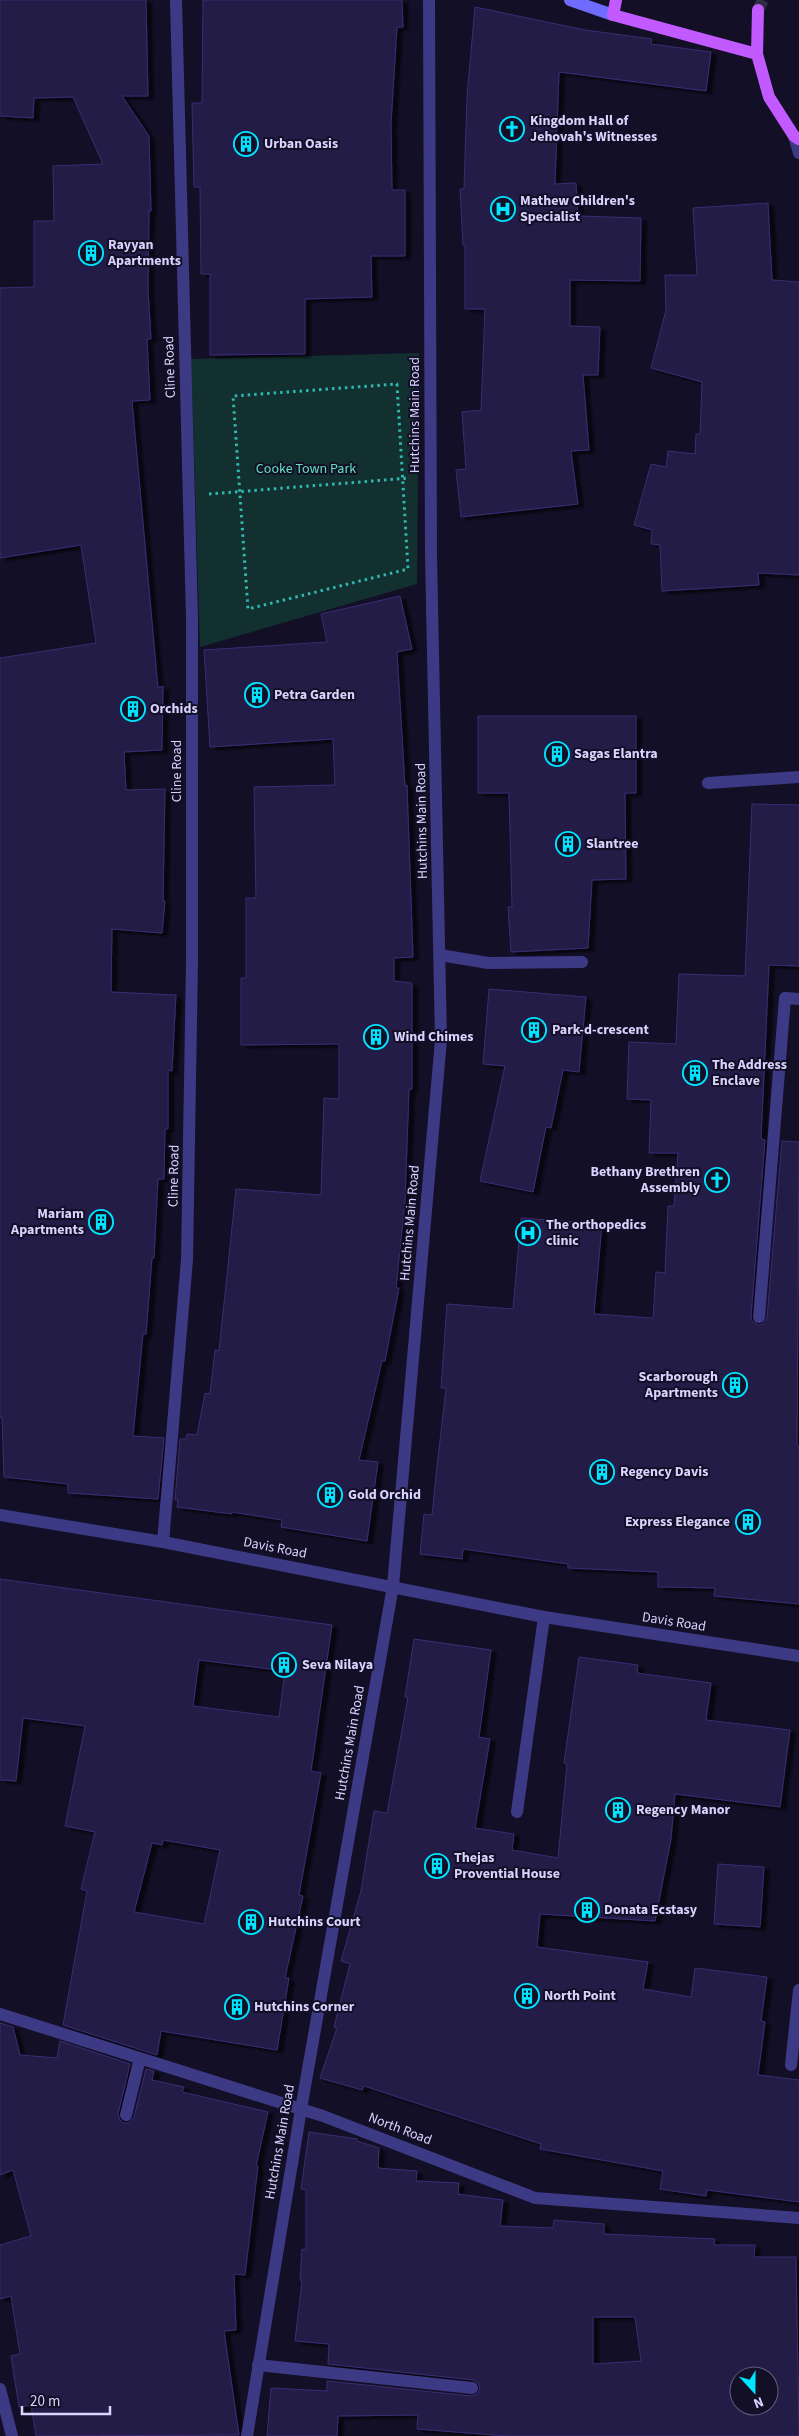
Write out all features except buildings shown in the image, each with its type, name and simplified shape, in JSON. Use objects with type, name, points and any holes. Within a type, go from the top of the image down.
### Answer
[{"type":"main road","points":[[570,0],[613,15],[757,54]]},
{"type":"main road","points":[[613,15],[616,0]]},
{"type":"main road","points":[[758,10],[757,54],[769,97],[796,137]]},
{"type":"street","name":"Cline Road","points":[[163,1542],[187,1260],[192,961],[192,618],[176,0]]},
{"type":"street","name":"Hutchins Main Road","points":[[247,2436],[301,2110],[392,1586],[441,1040],[431,546],[429,0]]},
{"type":"street","points":[[796,137],[799,153]]},
{"type":"street","points":[[708,783],[799,777]]},
{"type":"street","points":[[440,955],[488,963],[582,962]]},
{"type":"street","points":[[759,1317],[785,998],[799,999]]},
{"type":"street","name":"Davis Road","points":[[0,1515],[163,1542],[544,1617],[799,1656]]},
{"type":"street","points":[[518,1812],[544,1617]]},
{"type":"street","points":[[791,2065],[799,1990]]},
{"type":"street","name":"North Road","points":[[0,2014],[323,2116],[535,2198],[799,2218]]},
{"type":"street","points":[[126,2116],[140,2058]]},
{"type":"street","points":[[258,2365],[472,2388]]},
{"type":"street","points":[[0,2389],[2,2405],[12,2436]]},
{"type":"path","points":[[398,384],[403,478],[408,569],[248,609],[233,396],[398,384]]},
{"type":"path","points":[[189,496],[403,478]]},
{"type":"green space","name":"Cooke Town Park","points":[[419,353],[417,584],[200,647],[191,359]]},
{"type":"tunnel","points":[[758,10],[763,0]]},
{"type":"place","name":"Kingdom Hall of Jehovah's Witnesses","points":[[512,129]]},
{"type":"place","name":"Urban Oasis","points":[[246,144]]},
{"type":"place","name":"Mathew Children's Specialist","points":[[503,209]]},
{"type":"place","name":"Rayyan Apartments","points":[[91,253]]},
{"type":"place","name":"Petra Garden","points":[[257,695]]},
{"type":"place","name":"Orchids","points":[[133,709]]},
{"type":"place","name":"Sagas Elantra","points":[[557,754]]},
{"type":"place","name":"Slantree","points":[[568,844]]},
{"type":"place","name":"Park-d-crescent","points":[[534,1030]]},
{"type":"place","name":"Wind Chimes","points":[[376,1037]]},
{"type":"place","name":"The Address Enclave","points":[[695,1073]]},
{"type":"place","name":"Bethany Brethren Assembly","points":[[717,1180]]},
{"type":"place","name":"Mariam Apartments","points":[[101,1222]]},
{"type":"place","name":"The orthopedics clinic","points":[[528,1233]]},
{"type":"place","name":"Scarborough Apartments","points":[[735,1385]]},
{"type":"place","name":"Regency Davis","points":[[602,1472]]},
{"type":"place","name":"Gold Orchid","points":[[330,1495]]},
{"type":"place","name":"Express Elegance","points":[[748,1522]]},
{"type":"place","name":"Seva Nilaya","points":[[284,1665]]},
{"type":"place","name":"Regency Manor","points":[[618,1810]]},
{"type":"place","name":"Thejas Provential House","points":[[437,1866]]},
{"type":"place","name":"Donata Ecstasy","points":[[587,1910]]},
{"type":"place","name":"Hutchins Court","points":[[251,1922]]},
{"type":"place","name":"North Point","points":[[527,1996]]},
{"type":"place","name":"Hutchins Corner","points":[[237,2007]]}]
